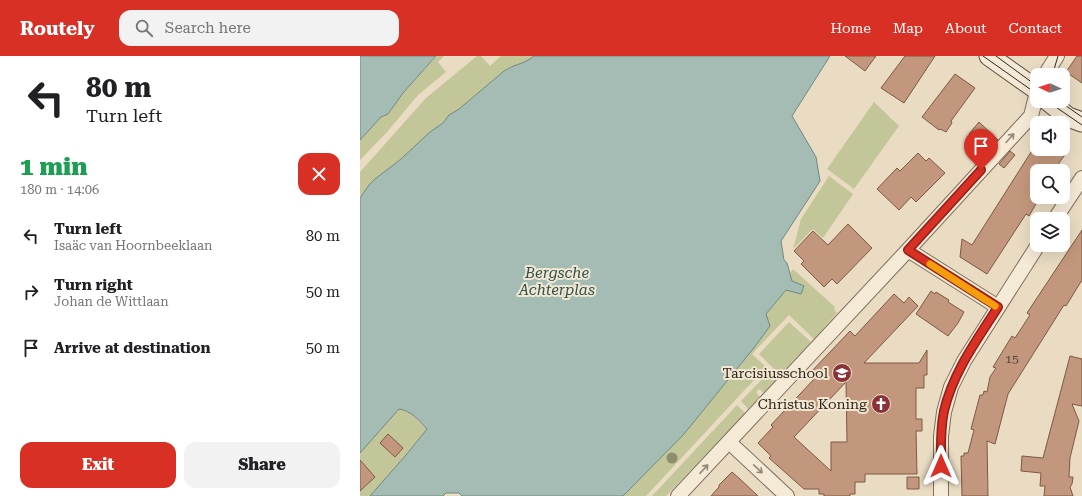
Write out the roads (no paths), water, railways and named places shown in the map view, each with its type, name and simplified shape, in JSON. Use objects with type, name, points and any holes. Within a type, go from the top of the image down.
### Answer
[{"type":"street","points":[[989,56],[1030,86]]},
{"type":"street","points":[[1049,68],[1057,56]]},
{"type":"street","points":[[678,496],[1031,116],[1033,108]]},
{"type":"street","points":[[1057,108],[1068,117],[1081,122]]},
{"type":"street","points":[[1066,108],[1081,122]]},
{"type":"street","points":[[1060,212],[1082,178]]},
{"type":"street","points":[[908,250],[998,307]]},
{"type":"street","points":[[941,496],[941,436],[944,412],[950,393],[964,361],[1033,252]]},
{"type":"street","points":[[729,442],[787,496]]},
{"type":"water","points":[[360,56],[436,56],[403,93],[388,114],[381,117],[360,140]]},
{"type":"water","name":"Bergsche Achterplas","points":[[534,56],[830,56],[792,116],[816,157],[820,181],[781,241],[784,260],[787,263],[792,281],[804,286],[801,294],[786,290],[766,314],[770,326],[753,349],[684,434],[623,496],[462,496],[459,493],[446,493],[443,496],[370,496],[427,429],[418,419],[407,411],[399,409],[360,453],[360,198],[375,179],[401,159],[430,132],[443,123],[449,115],[459,109],[504,71]]},
{"type":"tram line","points":[[983,56],[1030,89]]},
{"type":"tram line","points":[[996,56],[1030,81]]},
{"type":"tram line","points":[[1055,68],[1058,56]]},
{"type":"tram line","points":[[1057,108],[1082,125]]},
{"type":"tram line","points":[[1069,108],[1082,117]]},
{"type":"place","name":"Tarcisiusschool","points":[[842,373]]},
{"type":"place","name":"Christus Koning","points":[[881,404]]}]
